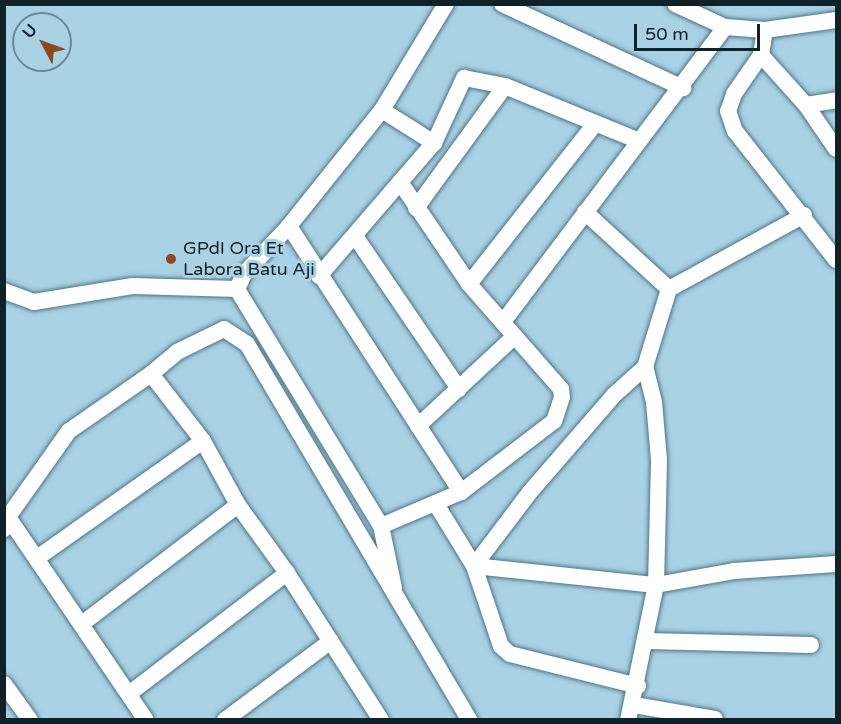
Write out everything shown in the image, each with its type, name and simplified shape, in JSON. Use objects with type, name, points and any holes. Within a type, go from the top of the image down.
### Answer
[{"type":"street","points":[[237,289],[244,274],[289,226],[382,110],[446,4]]},
{"type":"street","points":[[502,4],[682,88]]},
{"type":"street","points":[[675,4],[725,27],[765,30],[837,20]]},
{"type":"street","points":[[503,322],[639,141],[682,88],[725,27]]},
{"type":"street","points":[[765,30],[761,55],[734,94],[728,111],[743,141],[804,215],[837,260]]},
{"type":"street","points":[[761,55],[806,105],[837,149]]},
{"type":"street","points":[[319,276],[434,143],[464,78],[505,86],[594,125],[639,141]]},
{"type":"street","points":[[416,208],[505,86]]},
{"type":"street","points":[[806,105],[837,100]]},
{"type":"street","points":[[382,110],[434,143]]},
{"type":"street","points":[[469,284],[594,125]]},
{"type":"street","points":[[381,526],[461,492],[554,421],[560,411],[561,389],[469,284],[400,182]]},
{"type":"street","points":[[585,212],[669,289]]},
{"type":"street","points":[[474,566],[530,492],[614,395],[645,367],[669,289],[804,215]]},
{"type":"street","points":[[289,226],[319,276],[461,492]]},
{"type":"street","points":[[355,236],[459,389]]},
{"type":"street","points":[[4,291],[34,302],[132,285],[237,289]]},
{"type":"street","points":[[237,289],[381,526],[394,588]]},
{"type":"street","points":[[146,720],[83,623],[37,558],[6,523],[69,431],[151,374],[177,352],[224,329],[247,344],[394,588],[469,720]]},
{"type":"street","points":[[418,426],[515,336]]},
{"type":"street","points":[[645,367],[654,402],[659,460],[656,585],[647,641],[631,712],[715,719]]},
{"type":"street","points":[[151,374],[203,441],[238,505],[287,573],[331,641],[375,717]]},
{"type":"street","points":[[37,558],[203,441]]},
{"type":"street","points":[[436,504],[474,566],[501,646],[510,654],[638,686]]},
{"type":"street","points":[[83,623],[238,505]]},
{"type":"street","points":[[474,566],[656,585],[734,571],[837,564]]},
{"type":"street","points":[[130,693],[287,573]]},
{"type":"street","points":[[225,720],[331,641]]},
{"type":"street","points":[[647,641],[811,645]]},
{"type":"street","points":[[4,684],[30,720]]},
{"type":"place","name":"GPdI Ora Et Labora Batu Aji","points":[[171,259]]}]
